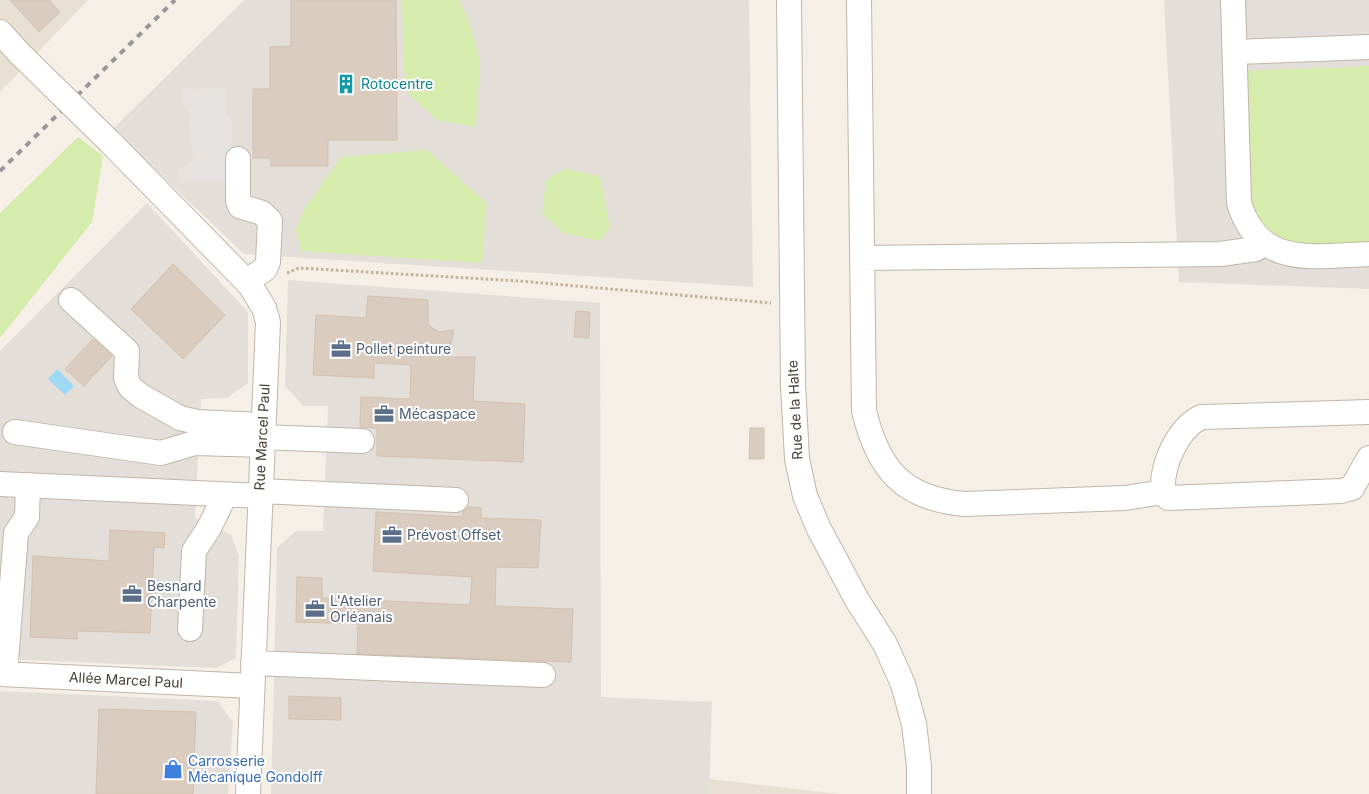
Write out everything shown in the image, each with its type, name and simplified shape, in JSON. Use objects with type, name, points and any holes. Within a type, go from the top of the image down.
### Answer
[{"type":"street","name":"Rue de la Halte","points":[[789,0],[792,307],[797,459],[805,496],[819,530],[857,600],[885,644],[903,684],[914,724],[919,766],[919,794]]},
{"type":"street","points":[[859,0],[864,411],[877,453],[886,468],[899,480],[928,497],[947,503],[965,504],[1126,498],[1163,492]]},
{"type":"street","points":[[1233,0],[1239,203],[1248,225],[1262,242],[1286,254],[1369,254]]},
{"type":"street","name":"Rue Marcel Paul","points":[[0,32],[246,281],[264,308],[268,322],[248,794]]},
{"type":"street","points":[[1235,52],[1369,47]]},
{"type":"street","points":[[238,159],[238,201],[240,206],[262,214],[270,221],[268,262],[265,269],[246,281]]},
{"type":"street","points":[[862,258],[1220,254],[1256,249],[1262,242]]},
{"type":"street","points":[[71,300],[127,351],[126,378],[130,387],[141,396],[180,418],[263,436]]},
{"type":"street","points":[[1369,412],[1201,417],[1186,427],[1164,467],[1163,492],[1168,498],[1341,491],[1352,488],[1369,458]]},
{"type":"street","points":[[16,432],[161,453],[194,443],[263,436],[362,441]]},
{"type":"street","points":[[0,484],[225,495],[260,494],[456,500]]},
{"type":"street","points":[[2,674],[16,533],[27,517],[28,485]]},
{"type":"street","points":[[190,629],[194,551],[209,528],[225,495]]},
{"type":"street","name":"Allée Marcel Paul","points":[[2,674],[543,675]]},
{"type":"path","points":[[283,274],[299,268],[519,281],[756,301],[792,307]]},
{"type":"shaded area","points":[[0,0],[88,0],[0,92]]},
{"type":"shaded area","points":[[244,0],[749,0],[753,287],[244,254],[113,129]]},
{"type":"shaded area","points":[[1164,0],[1369,0],[1369,289],[1179,282]]},
{"type":"shaded area","points":[[226,88],[226,112],[232,121],[231,181],[179,182],[179,169],[193,160],[189,119],[191,113],[183,104],[183,89]]},
{"type":"shaded area","points":[[147,203],[248,312],[248,383],[227,398],[201,399],[195,518],[231,535],[239,556],[236,658],[216,668],[0,659],[0,351]]},
{"type":"shaded area","points":[[288,280],[600,303],[601,697],[712,702],[709,794],[271,794],[277,548],[296,531],[323,531],[328,406],[304,406],[285,386]]},
{"type":"shaded area","points":[[0,691],[218,701],[233,722],[228,794],[0,794]]},
{"type":"shaded area","points":[[709,779],[839,794],[709,794]]},
{"type":"green space","points":[[402,0],[459,0],[469,21],[480,61],[476,127],[437,120],[409,94],[404,68]]},
{"type":"green space","points":[[1369,66],[1369,245],[1301,248],[1262,232],[1249,210],[1242,71]]},
{"type":"green space","points":[[78,137],[103,156],[92,222],[0,338],[0,213]]},
{"type":"green space","points":[[427,150],[487,203],[482,263],[301,251],[296,230],[305,208],[341,157]]},
{"type":"green space","points":[[564,169],[600,176],[610,228],[600,241],[563,233],[542,213],[546,180]]},
{"type":"water","points":[[57,369],[74,386],[65,395],[48,379]]},
{"type":"building","points":[[10,0],[49,0],[60,12],[39,32]]},
{"type":"building","name":"Rotocentre","points":[[291,0],[396,0],[397,140],[328,140],[328,166],[271,166],[271,158],[253,158],[253,89],[270,89],[270,47],[291,46]]},
{"type":"building","points":[[173,264],[225,315],[183,359],[131,309]]},
{"type":"building","points":[[368,296],[428,300],[428,325],[439,332],[454,330],[448,357],[475,357],[473,401],[525,404],[523,462],[377,456],[377,428],[360,427],[361,397],[410,399],[411,365],[374,363],[374,378],[313,375],[316,315],[366,318]]},
{"type":"building","points":[[576,311],[590,312],[589,338],[574,337]]},
{"type":"building","points":[[93,339],[112,356],[84,386],[65,369]]},
{"type":"building","points":[[750,428],[764,428],[764,459],[749,459]]},
{"type":"building","points":[[468,507],[481,508],[481,518],[541,520],[538,568],[496,567],[495,606],[573,609],[571,662],[357,654],[358,624],[296,622],[297,577],[322,578],[322,598],[470,605],[472,577],[373,571],[376,512],[462,517],[463,512]]},
{"type":"building","points":[[110,530],[165,533],[164,548],[154,547],[150,633],[77,631],[77,639],[30,637],[33,556],[109,561]]},
{"type":"building","points":[[289,696],[341,698],[341,720],[289,719]]},
{"type":"building","points":[[99,709],[196,712],[193,794],[96,794]]},
{"type":"railway","points":[[0,171],[175,0]]},
{"type":"place","name":"Rotocentre","points":[[346,84]]},
{"type":"place","name":"Pollet peinture","points":[[341,349]]},
{"type":"place","name":"Mécaspace","points":[[384,414]]},
{"type":"place","name":"Prévost Offset","points":[[392,535]]},
{"type":"place","name":"Besnard Charpente","points":[[132,594]]},
{"type":"place","name":"L'Atelier Orléanais","points":[[315,609]]},
{"type":"place","name":"Carrosserie Mécanique Gondolff","points":[[173,769]]}]
